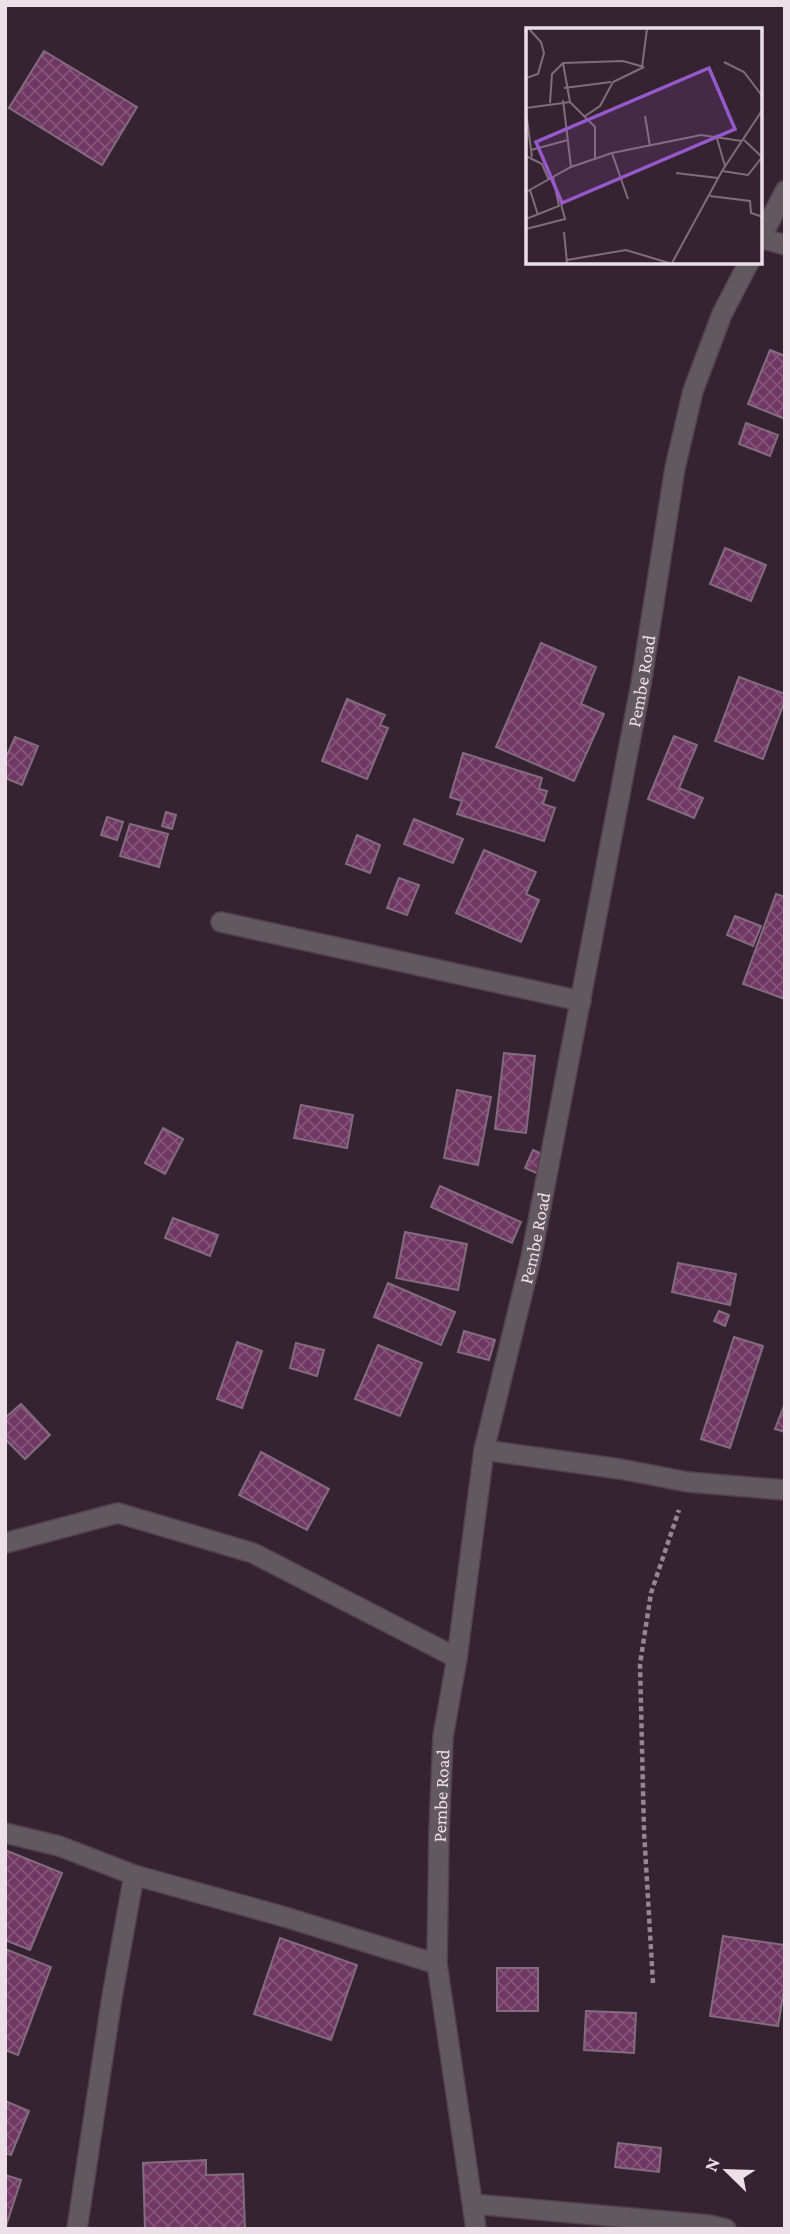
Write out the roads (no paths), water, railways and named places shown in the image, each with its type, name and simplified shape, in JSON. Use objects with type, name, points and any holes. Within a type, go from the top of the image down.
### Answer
[{"type":"street","points":[[762,237],[785,191]]},
{"type":"street","points":[[762,239],[785,245]]},
{"type":"street","name":"Pembe Road","points":[[476,2229],[437,1964],[443,1737],[457,1658],[484,1450],[531,1258],[581,1001],[640,684],[675,468],[693,391],[722,314],[748,264]]},
{"type":"street","points":[[221,922],[581,1001]]},
{"type":"street","points":[[484,1450],[620,1469],[688,1482],[785,1490]]},
{"type":"street","points":[[5,1543],[118,1513],[253,1553],[457,1658]]},
{"type":"street","points":[[5,1833],[59,1846],[134,1875],[285,1917],[437,1964]]},
{"type":"street","points":[[77,2229],[112,1997],[134,1875]]},
{"type":"street","points":[[473,2204],[709,2225],[726,2229]]}]
